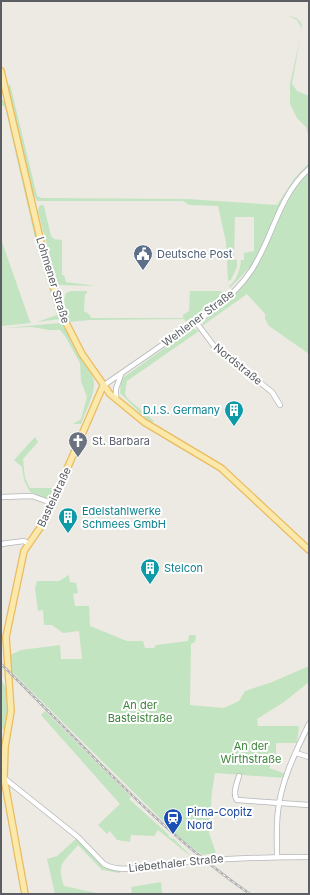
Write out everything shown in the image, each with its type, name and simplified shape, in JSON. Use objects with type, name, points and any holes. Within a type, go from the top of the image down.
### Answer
[{"type":"main road","name":"Lohmener Straße","points":[[1,71],[43,251],[62,315],[82,354],[102,386],[116,400],[147,424],[221,468],[309,550]]},
{"type":"main road","name":"Basteistraße","points":[[25,894],[4,778],[5,747],[11,711],[6,637],[23,554],[44,522],[102,386]]},
{"type":"street","name":"Wehlener Straße","points":[[102,386],[196,322],[231,295],[251,271],[289,192],[309,169]]},
{"type":"street","name":"Nordstraße","points":[[196,322],[214,346],[272,392],[280,405]]},
{"type":"street","points":[[116,400],[117,381],[122,372]]},
{"type":"street","points":[[1,498],[32,496],[52,503]]},
{"type":"street","points":[[1,544],[24,541],[29,544]]},
{"type":"street","points":[[277,857],[277,818],[279,802],[296,753],[309,724]]},
{"type":"street","points":[[296,753],[309,757]]},
{"type":"street","points":[[239,776],[235,792],[237,800],[309,805]]},
{"type":"street","name":"Liebethaler Straße","points":[[4,778],[78,837],[104,864],[110,867],[133,869],[193,860],[309,857]]},
{"type":"green space","points":[[289,16],[296,18],[299,21],[302,29],[297,20]]},
{"type":"green space","points":[[300,37],[292,84],[297,91],[309,96],[309,137],[306,127],[297,118],[290,104],[290,84]]},
{"type":"green space","points":[[10,84],[37,196],[42,198],[187,199],[277,205],[294,179],[309,163],[309,167],[287,192],[254,263],[230,288],[229,286],[238,274],[241,260],[244,260],[244,253],[254,251],[254,217],[235,217],[234,260],[237,260],[237,267],[231,280],[228,281],[226,242],[218,206],[189,205],[183,201],[37,201],[32,190],[8,87]]},
{"type":"green space","points":[[1,99],[7,103],[44,268],[60,319],[37,322],[57,315],[38,251],[6,111],[4,106],[1,105]]},
{"type":"green space","points":[[309,171],[309,354],[269,326],[265,319],[265,314],[247,294],[202,326],[203,322],[232,298],[250,276],[261,257],[283,206],[295,187]]},
{"type":"green space","points":[[39,206],[44,206],[51,236],[54,239],[62,240],[62,275],[64,275],[66,282],[96,286],[59,285],[57,283],[38,211]]},
{"type":"green space","points":[[1,239],[30,322],[31,323],[1,326]]},
{"type":"green space","points":[[71,291],[87,291],[85,294],[84,311],[90,315],[91,318],[183,318],[183,315],[189,311],[190,291],[220,291],[223,292],[223,295],[187,323],[184,319],[90,320],[69,322],[65,311],[64,300],[66,293]]},
{"type":"green space","points":[[59,323],[68,332],[78,354],[92,375],[94,382],[91,398],[81,424],[73,424],[81,419],[87,397],[81,381],[80,363],[65,336],[60,330],[32,327],[5,328]]},
{"type":"green space","points":[[193,328],[199,331],[127,381],[125,393],[127,398],[154,421],[152,423],[120,393],[121,379]]},
{"type":"green space","points":[[35,437],[38,442],[23,459],[25,478],[30,488],[55,488],[51,498],[48,499],[30,492],[24,480],[22,467],[14,460]]},
{"type":"green space","points":[[69,575],[70,582],[76,583],[78,593],[73,594],[75,606],[89,606],[90,626],[127,641],[143,641],[145,648],[154,648],[156,645],[188,641],[189,635],[196,635],[195,642],[191,644],[190,705],[224,708],[239,701],[245,691],[272,682],[309,666],[309,682],[284,702],[257,719],[258,726],[299,726],[297,743],[276,743],[276,754],[269,768],[286,774],[285,778],[215,773],[209,833],[216,853],[202,855],[179,837],[12,672],[10,655],[21,650],[60,645],[61,659],[82,659],[79,631],[63,633],[52,625],[44,625],[43,610],[38,611],[35,589],[37,581],[59,581]]},
{"type":"green space","points":[[1,679],[7,691],[9,706],[7,730],[1,729]]},
{"type":"green space","points":[[45,711],[131,797],[129,799],[194,859],[158,830],[154,836],[131,835],[130,842],[117,840],[110,831],[107,834],[98,825],[120,804],[41,715]]},
{"type":"green space","points":[[77,838],[104,867],[120,869],[120,873],[102,870],[78,845],[65,859],[61,867],[64,886],[101,894],[55,894],[47,859],[57,856]]},
{"type":"green space","points":[[161,882],[162,894],[132,894],[131,887]]},
{"type":"railway","points":[[1,664],[151,813],[183,842],[250,894]]},
{"type":"place","name":"Deutsche Post","points":[[143,271]]},
{"type":"place","name":"D.I.S. Germany","points":[[234,427]]},
{"type":"place","name":"St. Barbara","points":[[78,458]]},
{"type":"place","name":"Edelstahlwerke Schmees GmbH","points":[[68,534]]},
{"type":"place","name":"Stelcon","points":[[150,585]]},
{"type":"place","name":"Pirna-Copitz Nord","points":[[173,835]]},
{"type":"park label","name":"An der Basteistraße","points":[[140,711]]},
{"type":"park label","name":"An der Wirthstraße","points":[[251,752]]}]
